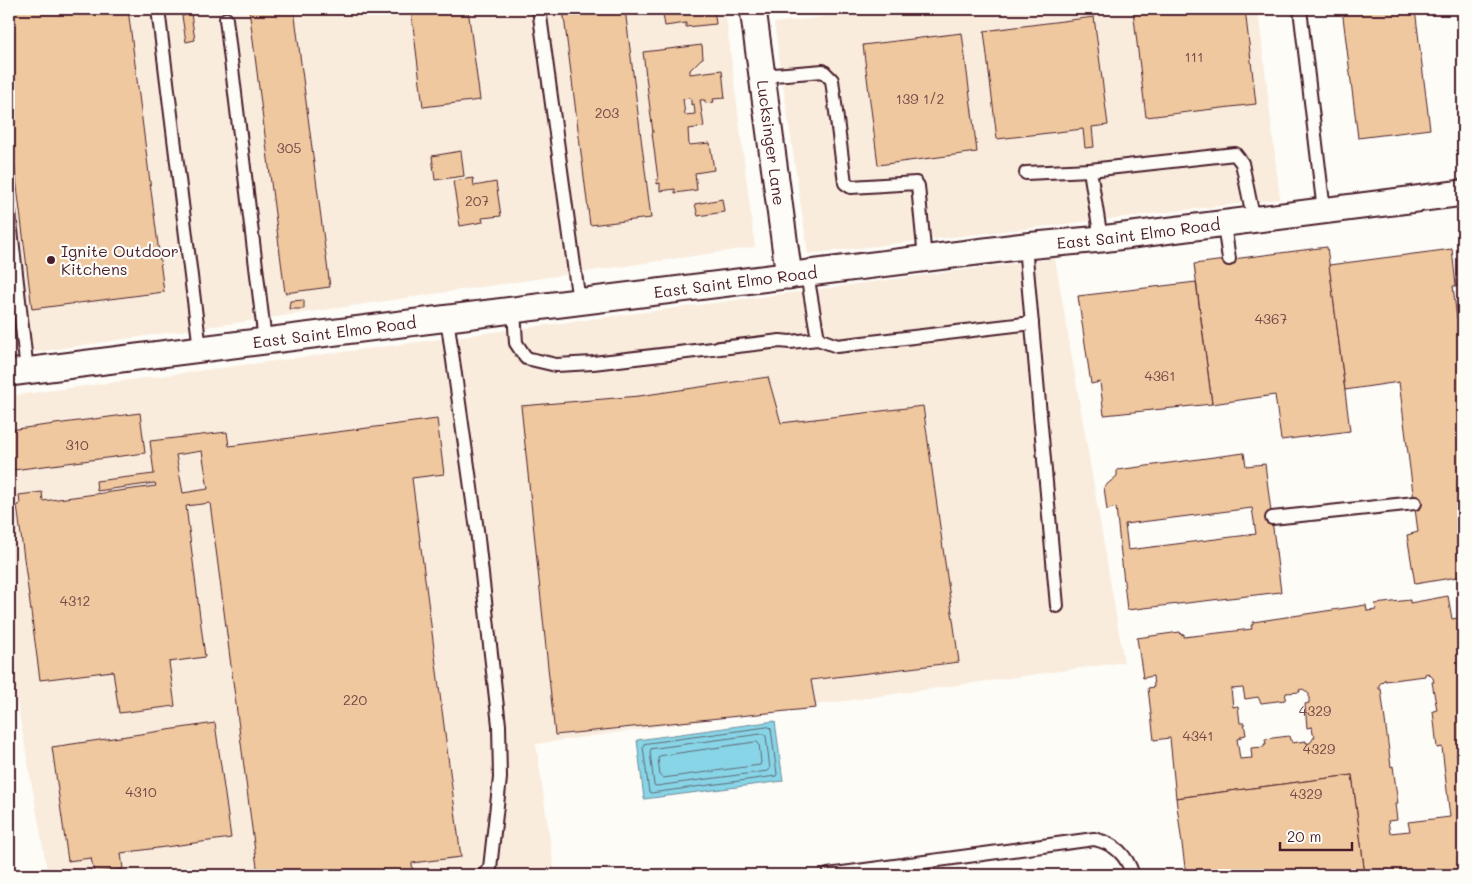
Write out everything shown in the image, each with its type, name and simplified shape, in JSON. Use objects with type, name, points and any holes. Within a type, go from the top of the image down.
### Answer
[{"type":"street","name":"Lucksinger Lane","points":[[752,9],[762,76],[798,275]]},
{"type":"street","name":"East Saint Elmo Road","points":[[18,372],[925,258],[1224,225],[1463,193]]},
{"type":"lane","points":[[158,9],[200,349]]},
{"type":"lane","points":[[539,9],[579,302]]},
{"type":"lane","points":[[1300,9],[1324,211]]},
{"type":"lane","points":[[226,19],[265,341]]},
{"type":"lane","points":[[762,76],[823,71],[828,75],[832,80],[845,182],[851,187],[916,183],[918,186],[925,258]]},
{"type":"lane","points":[[1026,174],[1090,170],[1234,154],[1242,163],[1254,221]]},
{"type":"lane","points":[[1090,170],[1101,239]]},
{"type":"lane","points":[[9,212],[18,372]]},
{"type":"lane","points":[[1224,225],[1228,260]]},
{"type":"lane","points":[[1025,246],[1057,606]]},
{"type":"lane","points":[[798,275],[818,339]]},
{"type":"lane","points":[[514,310],[516,343],[526,358],[556,366],[780,341],[790,342],[818,339],[837,346],[1032,323]]},
{"type":"lane","points":[[447,318],[477,530],[500,725],[500,778],[490,868],[484,875]]},
{"type":"lane","points":[[1272,518],[1415,503]]},
{"type":"lane","points":[[828,875],[1094,838],[1107,842],[1117,848],[1127,859],[1133,875]]},
{"type":"shaded area","points":[[9,9],[725,9],[755,247],[9,356]]},
{"type":"shaded area","points":[[890,9],[1258,9],[1280,199],[808,254],[774,23]]},
{"type":"shaded area","points":[[1055,258],[1124,662],[536,744],[555,875],[48,875],[9,658],[9,396]]},
{"type":"water","points":[[775,721],[783,781],[644,799],[637,740]]},
{"type":"building","points":[[9,9],[128,9],[164,292],[32,309],[9,121]]},
{"type":"building","points":[[249,9],[294,9],[330,287],[285,293]]},
{"type":"building","points":[[411,9],[468,9],[480,100],[423,107]]},
{"type":"building","points":[[563,9],[625,9],[651,218],[590,225]]},
{"type":"building","points":[[662,9],[714,9],[716,24],[686,27],[686,23],[665,26]]},
{"type":"building","points":[[801,9],[834,9],[802,13]]},
{"type":"building","points":[[1245,9],[1256,104],[1146,117],[1133,10]]},
{"type":"building","points":[[1342,9],[1415,9],[1430,129],[1358,138]]},
{"type":"building","points":[[191,14],[195,40],[186,42],[182,16]]},
{"type":"building","points":[[1094,17],[1108,125],[1092,127],[1094,147],[1085,148],[1083,129],[997,139],[984,31]]},
{"type":"building","points":[[962,33],[977,152],[878,165],[863,45]]},
{"type":"building","points":[[702,45],[703,58],[690,70],[690,74],[722,70],[725,98],[713,99],[714,102],[705,103],[705,100],[700,100],[704,127],[688,129],[689,145],[710,143],[714,170],[695,173],[697,190],[675,193],[675,189],[660,191],[660,183],[657,184],[658,179],[643,52]],"holes":[[[691,98],[691,105],[694,104],[695,114],[685,115],[683,99]]]},
{"type":"building","points":[[461,151],[464,176],[435,180],[432,156]]},
{"type":"building","points":[[473,178],[474,186],[496,182],[501,216],[482,218],[483,222],[460,226],[453,181]]},
{"type":"building","points":[[722,199],[724,212],[698,216],[695,204]]},
{"type":"building","points":[[1327,247],[1350,431],[1281,440],[1275,395],[1212,404],[1194,264]]},
{"type":"building","points":[[1452,249],[1456,286],[1453,286],[1457,319],[1461,317],[1463,339],[1463,354],[1461,354],[1463,369],[1463,576],[1415,584],[1407,535],[1418,532],[1399,382],[1345,390],[1329,265]]},
{"type":"building","points":[[1196,282],[1212,404],[1104,415],[1100,382],[1091,384],[1078,296]]},
{"type":"building","points":[[304,300],[304,309],[289,309],[290,301]]},
{"type":"building","points":[[768,377],[781,423],[923,406],[959,662],[811,680],[816,708],[555,735],[521,406],[639,396]]},
{"type":"building","points":[[140,413],[145,453],[13,470],[9,430]]},
{"type":"building","points":[[437,419],[444,474],[412,478],[461,857],[412,863],[413,875],[258,875],[210,503],[186,506],[205,657],[169,662],[175,706],[119,713],[113,671],[40,680],[17,505],[20,504],[19,495],[42,492],[43,501],[156,486],[155,483],[97,491],[96,481],[154,474],[150,441],[227,432],[229,446]],"holes":[[[202,451],[208,489],[183,493],[176,455]]]},
{"type":"building","points":[[1244,453],[1246,466],[1265,464],[1281,592],[1127,610],[1116,507],[1107,510],[1104,487],[1117,476],[1117,470]],"holes":[[[1252,508],[1256,534],[1128,550],[1125,524]]]},
{"type":"building","points":[[1448,596],[1452,619],[1463,617],[1463,875],[1365,875],[1352,775],[1176,798],[1170,738],[1154,740],[1148,688],[1154,687],[1153,676],[1143,678],[1137,638],[1180,632],[1181,635],[1184,634],[1184,637],[1252,629],[1251,625],[1253,625],[1253,622],[1366,605],[1367,611],[1376,610],[1375,604],[1410,600],[1410,603]],"holes":[[[1428,673],[1434,682],[1432,682],[1437,710],[1433,711],[1437,748],[1442,747],[1450,817],[1408,822],[1410,831],[1390,833],[1388,821],[1397,820],[1395,804],[1398,804],[1379,685],[1385,679],[1385,681],[1425,676]],[[1243,688],[1245,699],[1258,697],[1261,703],[1285,700],[1286,693],[1300,692],[1299,690],[1303,689],[1309,694],[1309,703],[1305,704],[1307,728],[1312,727],[1315,736],[1310,743],[1306,743],[1306,741],[1292,743],[1289,736],[1265,739],[1266,744],[1264,744],[1264,747],[1251,748],[1252,758],[1240,759],[1237,739],[1246,735],[1244,723],[1240,723],[1238,706],[1233,707],[1231,689]]]},
{"type":"building","points":[[215,723],[231,838],[121,853],[123,869],[94,873],[91,858],[68,861],[52,747]]},
{"type":"building","points":[[1352,775],[1365,875],[1186,875],[1176,798]]},
{"type":"place","name":"Ignite Outdoor Kitchens","points":[[51,260]]}]
